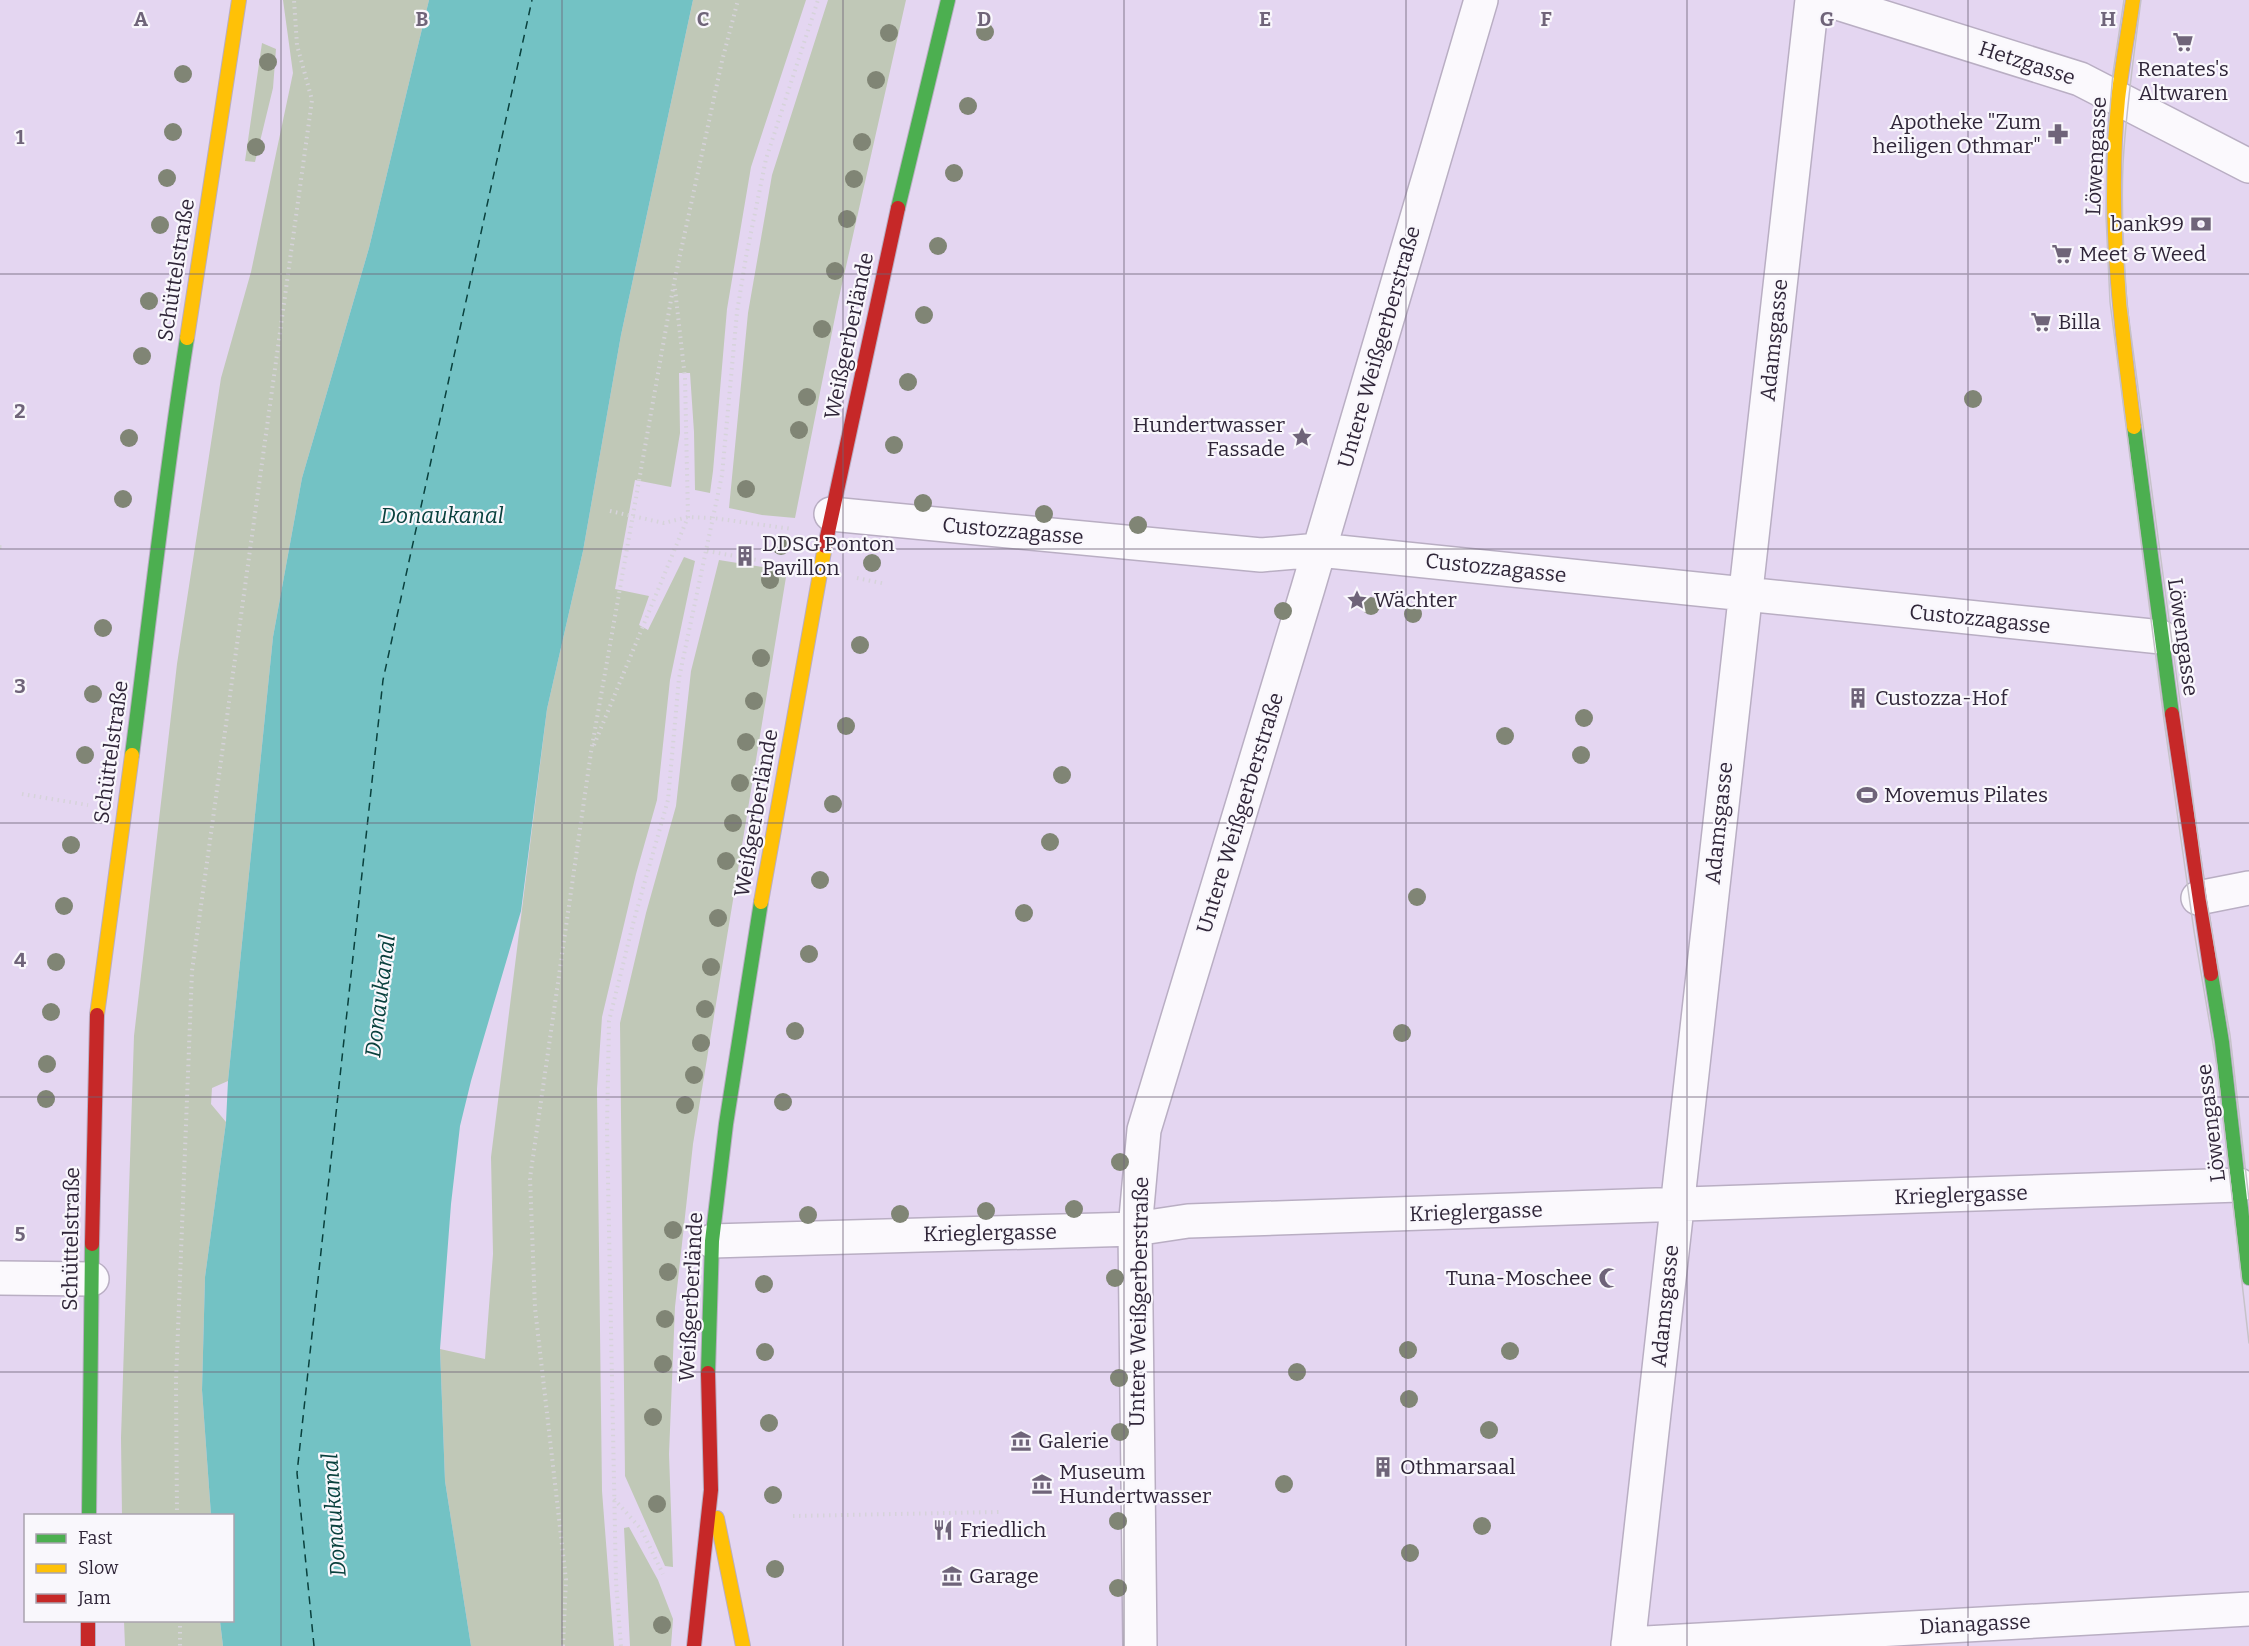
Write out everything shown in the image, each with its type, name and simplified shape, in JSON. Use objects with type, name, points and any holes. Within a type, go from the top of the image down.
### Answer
[{"type":"main road","name":"Schüttelstraße","points":[[90,1514],[97,1016],[158,555],[170,446],[239,0]]},
{"type":"main road","name":"Weißgerberlände","points":[[694,1646],[711,1490],[707,1355],[712,1241],[726,1124],[749,968],[829,524],[902,191],[948,0]]},
{"type":"main road","name":"Löwengasse","points":[[2133,0],[2118,100],[2114,226],[2121,328],[2161,637],[2198,898],[2222,1042],[2249,1278]]},
{"type":"main road","points":[[711,1490],[743,1646]]},
{"type":"main road","points":[[88,1622],[88,1646]]},
{"type":"street","name":"Untere Weißgerberstraße","points":[[1140,1646],[1135,1229],[1144,1130],[1319,550],[1481,0]]},
{"type":"street","name":"Adamsgasse","points":[[1628,1645],[1812,0]]},
{"type":"street","name":"Hetzgasse","points":[[1828,0],[2079,79],[2249,166]]},
{"type":"street","name":"Custozzagasse","points":[[829,524],[1261,555],[1319,550],[2161,637]]},
{"type":"street","points":[[2198,898],[2249,888]]},
{"type":"street","name":"Krieglergasse","points":[[712,1241],[1135,1229],[1188,1221],[2239,1185]]},
{"type":"street","points":[[0,1278],[92,1279]]},
{"type":"street","name":"Dianagasse","points":[[1628,1645],[2249,1609]]},
{"type":"path","points":[[177,1514],[176,1381],[192,971],[312,100],[297,45],[294,0]]},
{"type":"path","points":[[564,1646],[566,1580],[535,1308],[530,1178],[591,752],[674,283],[722,61],[738,0]]},
{"type":"path","points":[[621,1646],[616,1582],[614,1499],[607,1128],[609,1021],[634,920],[668,800],[679,678],[722,475],[737,312],[748,246],[766,159],[818,0]]},
{"type":"path","points":[[591,752],[688,517],[685,378],[674,283]]},
{"type":"path","points":[[610,511],[664,523],[688,517],[829,524]]},
{"type":"path","points":[[707,551],[789,566]]},
{"type":"path","points":[[22,794],[124,811]]},
{"type":"path","points":[[614,1499],[641,1529],[667,1582]]},
{"type":"path","points":[[793,1516],[999,1512]]},
{"type":"path","points":[[180,1622],[180,1646]]},
{"type":"shaded area","points":[[283,0],[429,0],[369,248],[302,478],[273,637],[228,1081],[212,1088],[211,1104],[226,1122],[205,1277],[202,1390],[211,1514],[122,1514],[121,1438],[134,1036],[177,664],[221,378],[251,272],[293,73]]},
{"type":"shaded area","points":[[693,0],[806,0],[751,167],[727,309],[710,493],[695,490],[690,373],[679,373],[680,433],[671,487],[635,480],[615,589],[649,596],[639,625],[648,630],[684,557],[695,561],[670,680],[657,800],[636,874],[602,1017],[597,1089],[602,1491],[614,1646],[471,1646],[445,1481],[440,1349],[485,1359],[493,1254],[491,1157],[547,709],[583,551],[621,335]]},
{"type":"shaded area","points":[[828,0],[906,0],[838,302],[795,518],[762,515],[729,508],[748,313],[772,175]]},
{"type":"shaded area","points":[[262,43],[276,49],[273,88],[255,162],[245,161]]},
{"type":"shaded area","points":[[719,560],[787,571],[693,1144],[675,1307],[669,1454],[673,1567],[665,1566],[625,1476],[620,1023],[646,913],[676,806],[691,671]]},
{"type":"shaded area","points":[[629,1527],[658,1580],[673,1619],[671,1646],[630,1646],[624,1528]]},
{"type":"shaded area","points":[[124,1622],[220,1622],[223,1646],[125,1646]]},
{"type":"water","name":"Donaukanal","points":[[429,0],[693,0],[621,335],[583,551],[547,709],[521,911],[460,1126],[451,1204],[440,1349],[445,1481],[471,1646],[223,1646],[220,1622],[234,1622],[234,1514],[211,1514],[202,1390],[205,1277],[226,1122],[228,1081],[273,637],[302,478],[369,248]]},
{"type":"ferry route","points":[[314,1646],[297,1473],[383,680],[532,0]]},
{"type":"tram line","points":[[2124,0],[2113,73],[2107,143],[2106,216],[2110,302],[2164,720],[2194,931],[2217,1067],[2249,1343]]},
{"type":"tram line","points":[[2141,0],[2123,164],[2127,305],[2206,897],[2230,1035],[2249,1200]]},
{"type":"traffic: fast","points":[[898,208],[948,0]]},
{"type":"traffic: fast","points":[[132,755],[187,338]]},
{"type":"traffic: fast","points":[[2134,427],[2172,714]]},
{"type":"traffic: fast","points":[[708,1373],[712,1241],[726,1124],[761,902]]},
{"type":"traffic: fast","points":[[2211,974],[2222,1042],[2249,1278]]},
{"type":"traffic: fast","points":[[89,1514],[92,1244]]},
{"type":"traffic: slow","points":[[187,338],[239,0]]},
{"type":"traffic: slow","points":[[2133,0],[2118,99],[2114,181],[2120,305],[2134,427]]},
{"type":"traffic: slow","points":[[761,902],[825,546]]},
{"type":"traffic: slow","points":[[97,1015],[132,755]]},
{"type":"traffic: slow","points":[[717,1518],[743,1646]]},
{"type":"traffic: jam","points":[[825,546],[898,208]]},
{"type":"traffic: jam","points":[[2172,714],[2211,974]]},
{"type":"traffic: jam","points":[[92,1244],[97,1015]]},
{"type":"traffic: jam","points":[[694,1646],[711,1490],[708,1373]]},
{"type":"traffic: jam","points":[[88,1622],[88,1646]]},
{"type":"place","name":"Renates's Altwaren","points":[[2183,42]]},
{"type":"place","name":"Apotheke \"Zum heiligen Othmar\"","points":[[2058,134]]},
{"type":"place","name":"bank99","points":[[2201,224]]},
{"type":"place","name":"Meet & Weed","points":[[2062,254]]},
{"type":"place","name":"Billa","points":[[2041,322]]},
{"type":"place","name":"Hundertwasser Fassade","points":[[1302,437]]},
{"type":"place","name":"DDSG Ponton Pavillon","points":[[745,556]]},
{"type":"place","name":"Wächter","points":[[1357,600]]},
{"type":"place","name":"Custozza-Hof","points":[[1858,698]]},
{"type":"place","name":"Movemus Pilates","points":[[1867,795]]},
{"type":"place","name":"Tuna-Moschee","points":[[1609,1278]]},
{"type":"place","name":"Galerie","points":[[1021,1441]]},
{"type":"place","name":"Othmarsaal","points":[[1383,1467]]},
{"type":"place","name":"Museum Hundertwasser","points":[[1042,1484]]},
{"type":"place","name":"Friedlich","points":[[943,1530]]},
{"type":"place","name":"Garage","points":[[952,1576]]}]
